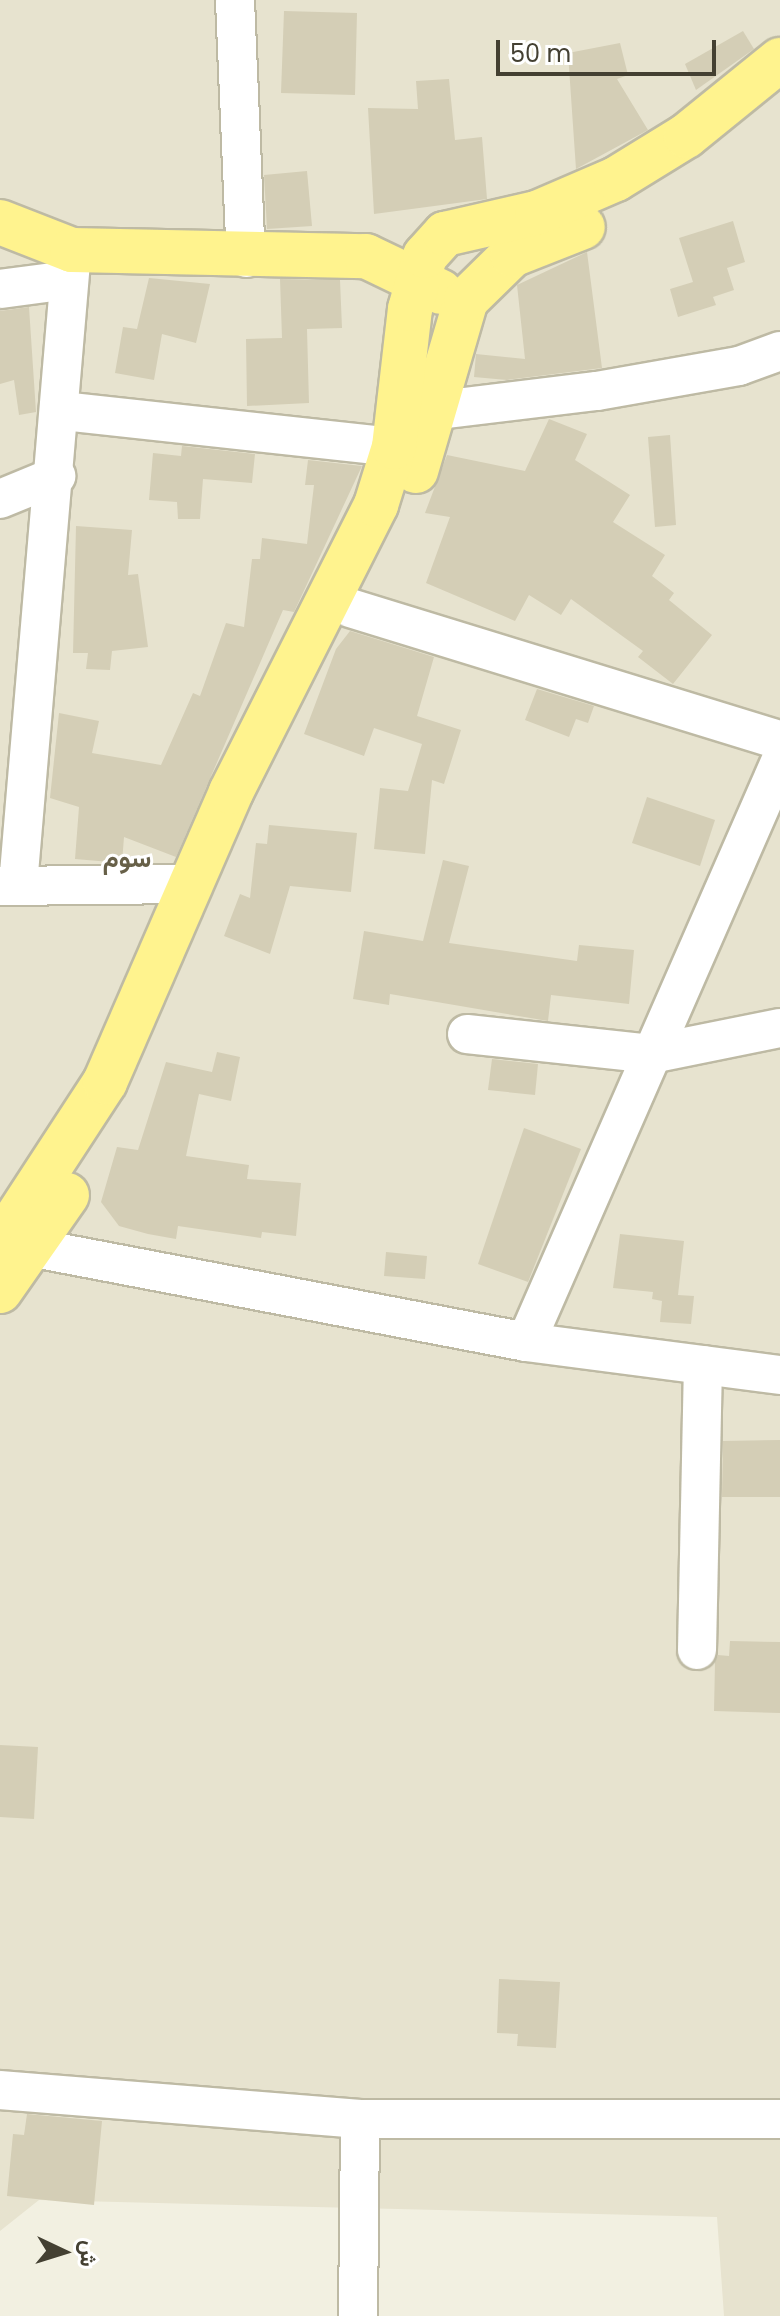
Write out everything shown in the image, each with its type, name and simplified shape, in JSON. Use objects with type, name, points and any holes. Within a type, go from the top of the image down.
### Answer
[{"type":"main road","points":[[0,1291],[11,1246],[105,1082],[190,884],[283,683],[376,505],[394,447],[414,283],[425,256],[445,234],[549,210],[616,179],[686,136],[780,60]]},
{"type":"main road","points":[[11,1246],[141,1065],[289,725],[403,507],[466,300],[512,255],[582,227],[657,187],[780,101]]},
{"type":"main road","points":[[0,222],[70,265],[366,256],[414,283],[466,300]]},
{"type":"street","points":[[235,0],[246,258]]},
{"type":"street","points":[[0,289],[70,265],[56,476],[15,682],[9,886],[190,884]]},
{"type":"street","points":[[431,411],[597,391],[739,366],[780,351]]},
{"type":"street","points":[[62,411],[394,447]]},
{"type":"street","points":[[0,499],[56,476]]},
{"type":"street","points":[[350,608],[780,740]]},
{"type":"street","points":[[526,1342],[780,762]]},
{"type":"street","points":[[467,1034],[651,1054],[780,1028]]},
{"type":"street","points":[[11,1246],[526,1342],[780,1375]]},
{"type":"street","points":[[697,1650],[703,1365]]},
{"type":"street","points":[[0,2090],[360,2119],[780,2119]]},
{"type":"street","points":[[358,2316],[360,2119]]},
{"type":"shaded area","points":[[0,0],[780,0],[780,2316],[724,2316],[717,2217],[39,2200],[0,2231]]},
{"type":"building","points":[[284,11],[357,13],[355,95],[281,93]]},
{"type":"building","points":[[743,31],[754,49],[696,90],[685,64]]},
{"type":"building","points":[[620,43],[628,75],[617,79],[648,130],[576,169],[568,53]]},
{"type":"building","points":[[449,79],[455,140],[482,137],[487,199],[374,214],[368,108],[418,109],[416,81]]},
{"type":"building","points":[[307,171],[312,226],[267,229],[264,175]]},
{"type":"building","points":[[733,221],[745,262],[727,268],[734,290],[713,297],[716,305],[678,317],[670,289],[693,282],[679,238]]},
{"type":"building","points":[[587,252],[602,368],[507,380],[474,377],[476,354],[525,359],[517,285]]},
{"type":"building","points":[[149,278],[210,284],[196,343],[162,334],[154,380],[115,373],[123,327],[137,329]]},
{"type":"building","points":[[280,279],[340,280],[342,328],[307,329],[309,403],[247,406],[246,339],[282,338]]},
{"type":"building","points":[[29,307],[36,412],[19,415],[14,380],[0,384],[0,311]]},
{"type":"building","points":[[549,419],[587,434],[575,460],[630,495],[613,522],[665,555],[652,576],[674,593],[669,600],[712,635],[673,684],[638,657],[643,651],[571,599],[561,615],[529,595],[515,621],[426,583],[450,517],[425,513],[447,455],[525,471]]},
{"type":"building","points":[[670,435],[676,525],[655,527],[648,437]]},
{"type":"building","points":[[182,446],[255,454],[252,483],[203,479],[200,519],[178,519],[177,502],[149,500],[153,453],[181,456]]},
{"type":"building","points":[[308,460],[362,466],[294,612],[283,610],[176,857],[124,837],[122,863],[75,859],[79,807],[50,798],[59,713],[99,721],[92,753],[161,765],[193,693],[200,696],[226,623],[244,627],[252,559],[260,559],[262,538],[307,544],[314,485],[305,485]]},
{"type":"building","points":[[76,526],[132,530],[128,575],[138,574],[148,647],[112,651],[110,670],[86,669],[88,653],[73,653]]},
{"type":"building","points":[[350,631],[434,657],[417,716],[461,730],[444,784],[432,780],[425,854],[374,849],[380,788],[408,791],[422,744],[374,728],[364,756],[304,734],[336,649]]},
{"type":"building","points":[[537,689],[594,706],[588,723],[576,719],[569,737],[525,720]]},
{"type":"building","points":[[647,797],[715,820],[700,866],[632,843]]},
{"type":"building","points":[[269,825],[357,833],[351,892],[290,886],[270,954],[224,936],[240,894],[250,898],[256,843],[267,844]]},
{"type":"building","points":[[443,860],[469,866],[449,943],[577,961],[579,945],[634,950],[629,1004],[551,995],[548,1021],[390,994],[389,1005],[353,999],[364,931],[423,941]]},
{"type":"building","points":[[217,1052],[240,1057],[231,1101],[199,1094],[186,1156],[249,1165],[247,1179],[301,1183],[296,1236],[262,1232],[261,1238],[178,1226],[176,1239],[119,1226],[101,1202],[117,1147],[138,1150],[166,1062],[212,1072]]},
{"type":"building","points":[[492,1059],[538,1064],[535,1095],[488,1090]]},
{"type":"building","points":[[524,1128],[581,1149],[528,1282],[478,1264]]},
{"type":"building","points":[[620,1234],[684,1241],[678,1295],[694,1296],[691,1324],[660,1322],[662,1301],[652,1299],[653,1292],[613,1288]]},
{"type":"building","points":[[386,1252],[427,1256],[425,1279],[384,1276]]},
{"type":"building","points":[[780,1440],[780,1497],[722,1497],[723,1441]]},
{"type":"building","points":[[730,1641],[780,1642],[780,1713],[714,1711],[715,1662],[718,1655],[729,1656]]},
{"type":"building","points":[[0,1745],[38,1747],[34,1819],[0,1817]]},
{"type":"building","points":[[499,1979],[560,1982],[556,2048],[517,2046],[518,2034],[497,2033]]},
{"type":"building","points":[[27,2114],[102,2121],[94,2205],[7,2196],[13,2134],[24,2135]]},
{"type":"district","name":"سوم","points":[[127,859]]}]
